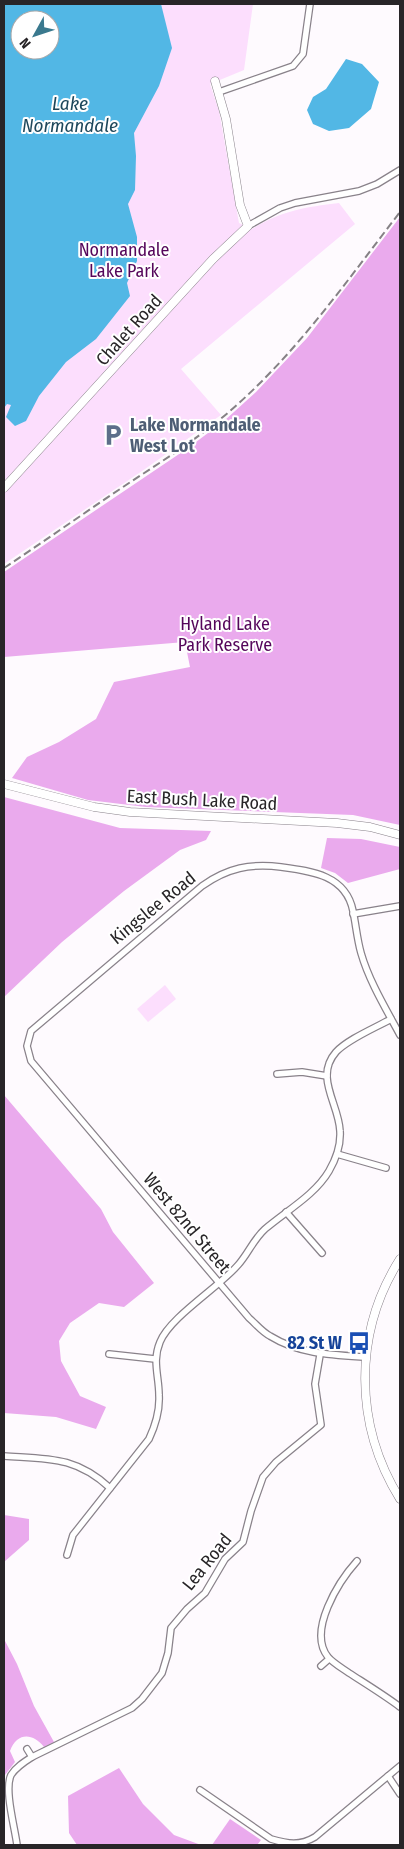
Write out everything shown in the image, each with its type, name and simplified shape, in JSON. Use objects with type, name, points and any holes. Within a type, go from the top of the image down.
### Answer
[{"type":"street","points":[[219,92],[294,66],[299,61],[305,46],[310,4]]},
{"type":"street","points":[[215,81],[226,119],[240,205],[248,226]]},
{"type":"street","name":"Chalet Road","points":[[4,488],[213,259],[248,226],[280,208],[296,203],[359,191],[376,184],[400,170]]},
{"type":"street","name":"East Bush Lake Road","points":[[4,784],[94,807],[130,812],[337,823],[370,827],[400,835]]},
{"type":"street","name":"Kingslee Road","points":[[27,1046],[31,1031],[118,956],[215,877],[244,866],[260,865],[312,871],[331,880],[346,894],[351,902],[353,914]]},
{"type":"street","points":[[400,906],[353,914],[361,953],[374,984],[400,1035]]},
{"type":"street","points":[[67,1555],[73,1535],[140,1452],[156,1424],[159,1409],[159,1393],[155,1359],[160,1341],[167,1331],[238,1265],[256,1237],[321,1183],[337,1154],[340,1131],[338,1117],[329,1091],[327,1076],[331,1060],[345,1044],[391,1019]]},
{"type":"street","name":"West 82nd Street","points":[[27,1046],[31,1061],[249,1318],[268,1335],[288,1346],[320,1355],[365,1357]]},
{"type":"street","points":[[277,1074],[302,1072],[327,1076]]},
{"type":"street","points":[[337,1154],[386,1168]]},
{"type":"street","points":[[286,1212],[322,1252]]},
{"type":"street","points":[[400,1259],[384,1288],[375,1312],[365,1357],[364,1389],[374,1440],[382,1463],[400,1498]]},
{"type":"street","points":[[109,1354],[155,1359]]},
{"type":"street","name":"Lea Road","points":[[18,1845],[8,1789],[11,1776],[20,1764],[32,1757],[132,1708],[142,1699],[162,1673],[168,1653],[172,1628],[187,1609],[205,1593],[225,1559],[243,1542],[251,1510],[263,1477],[276,1462],[321,1425],[315,1384],[320,1355]]},
{"type":"street","points":[[4,1456],[67,1462],[90,1472],[110,1488]]},
{"type":"street","points":[[357,1561],[337,1588],[325,1616],[321,1644],[329,1659],[400,1707]]},
{"type":"street","points":[[321,1666],[329,1659]]},
{"type":"street","points":[[27,1749],[32,1757]]},
{"type":"street","points":[[200,1790],[271,1839],[298,1845],[315,1837],[400,1766]]},
{"type":"street","points":[[388,1776],[400,1794]]},
{"type":"green space","name":"Normandale Lake Park","points":[[4,4],[253,4],[244,70],[210,84],[219,111],[239,223],[252,229],[283,214],[315,206],[339,203],[355,224],[181,369],[221,415],[4,564]]},
{"type":"green space","name":"Hyland Lake Park Reserve","points":[[400,217],[400,825],[353,815],[146,807],[88,800],[12,778],[27,757],[59,742],[96,719],[114,682],[190,667],[185,642],[4,657],[4,572],[188,448],[224,421],[256,392],[307,338]]},
{"type":"green space","points":[[4,797],[120,828],[211,831],[206,840],[180,850],[124,891],[62,942],[4,997]]},
{"type":"green space","points":[[327,838],[361,839],[400,847],[400,869],[348,883],[335,873],[321,868]]},
{"type":"green space","points":[[165,985],[176,999],[148,1022],[137,1009]]},
{"type":"green space","points":[[4,1095],[101,1209],[113,1232],[154,1283],[124,1307],[99,1303],[70,1323],[59,1341],[61,1361],[80,1396],[106,1407],[96,1429],[56,1417],[4,1413]]},
{"type":"green space","points":[[4,1515],[29,1519],[29,1540],[4,1562]]},
{"type":"green space","points":[[4,1639],[17,1664],[34,1706],[54,1742],[44,1747],[40,1742],[30,1737],[17,1740],[10,1751],[15,1762],[4,1779]]},
{"type":"green space","points":[[119,1768],[143,1804],[174,1835],[201,1845],[77,1845],[69,1833],[68,1796]]},
{"type":"green space","points":[[230,1819],[261,1840],[257,1845],[212,1845]]},
{"type":"water","name":"Lake Normandale","points":[[4,4],[161,4],[172,48],[159,86],[134,133],[136,156],[135,190],[128,204],[137,237],[137,261],[127,283],[130,296],[96,339],[66,362],[39,396],[26,421],[15,426],[6,417],[11,405],[7,404],[4,408]]},
{"type":"water","points":[[346,59],[362,64],[379,82],[371,109],[349,128],[329,131],[313,124],[307,110],[313,97],[326,89]]},
{"type":"railway","points":[[4,568],[186,445],[239,403],[304,335],[400,212]]},
{"type":"place","name":"Lake Normandale West Lot","points":[[113,435]]},
{"type":"place","name":"82 St W","points":[[359,1343]]}]
